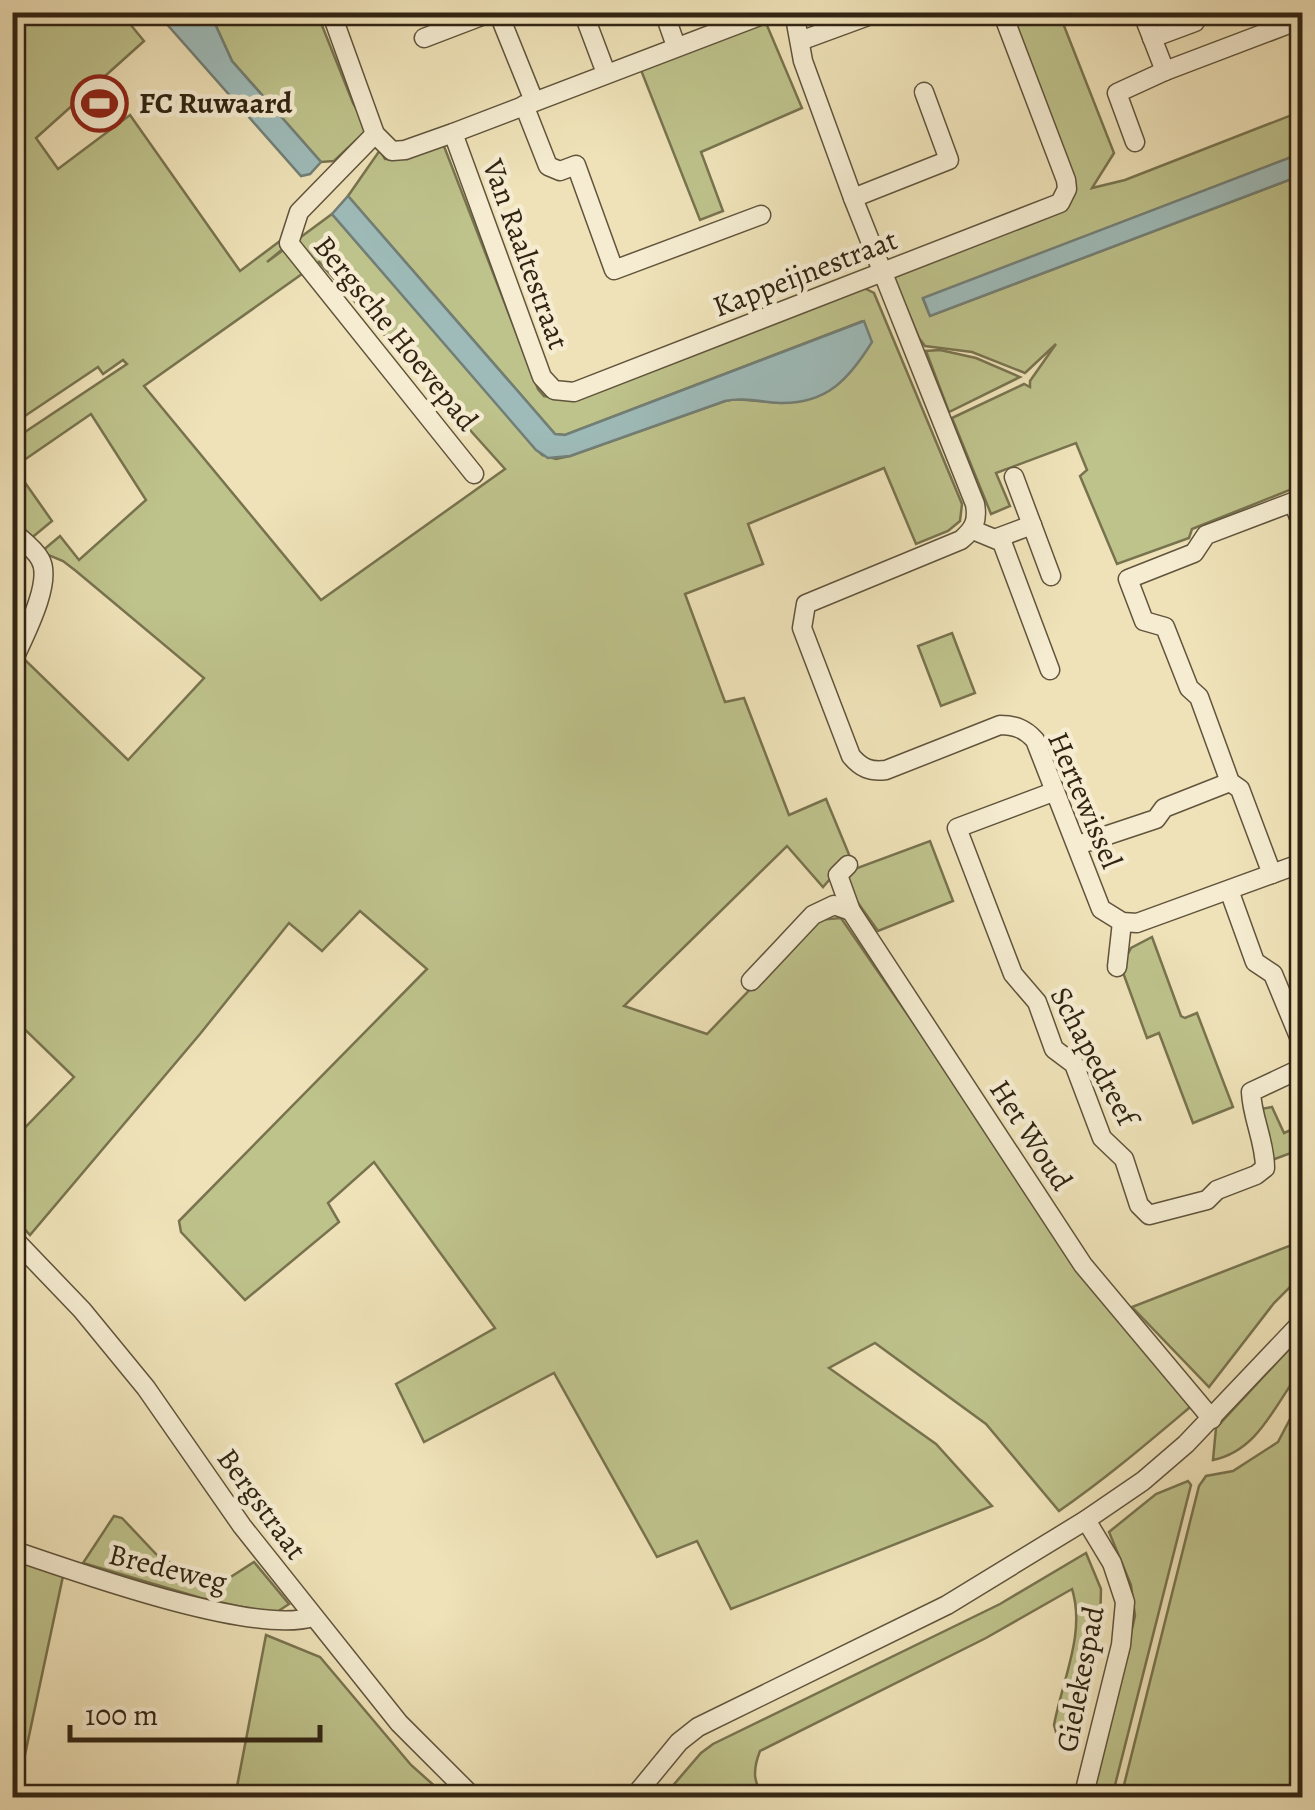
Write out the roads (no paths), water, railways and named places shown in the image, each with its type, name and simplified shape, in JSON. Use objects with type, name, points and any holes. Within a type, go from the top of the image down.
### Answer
[{"type":"street","points":[[331,12],[376,134],[392,151],[453,133],[770,12]]},
{"type":"street","points":[[424,38],[495,12],[548,166],[560,171],[576,164],[614,270],[760,214]]},
{"type":"street","points":[[584,12],[606,73]]},
{"type":"street","points":[[664,12],[676,46]]},
{"type":"street","points":[[794,12],[803,61],[853,198],[975,504],[973,530],[1002,542],[1050,670]]},
{"type":"street","points":[[800,41],[878,12]]},
{"type":"street","name":"Kappeijnestraat","points":[[554,390],[574,392],[1060,203],[1067,189],[1002,12]]},
{"type":"street","points":[[1142,12],[1165,71]]},
{"type":"street","points":[[1136,142],[1117,93],[1296,18]]},
{"type":"street","points":[[1152,38],[1195,22]]},
{"type":"street","points":[[853,198],[949,160],[924,92]]},
{"type":"street","name":"Van Raaltestraat","points":[[453,133],[542,377],[554,390]]},
{"type":"street","name":"Bergsche Hoevepad","points":[[376,134],[299,212],[289,243],[474,474]]},
{"type":"street","points":[[275,229],[299,212]]},
{"type":"street","points":[[1014,477],[1051,576]]},
{"type":"street","points":[[1272,874],[1240,789],[1230,782],[1199,697],[1189,688],[1165,627],[1144,621],[1128,579],[1194,553],[1206,535],[1293,502],[1302,525]]},
{"type":"street","points":[[997,538],[1032,526]]},
{"type":"street","name":"Hertewissel","points":[[973,530],[961,540],[815,598],[806,604],[802,628],[851,756],[859,766],[872,772],[1000,725],[1028,732],[1035,740],[1101,909],[1122,922]]},
{"type":"street","points":[[12,531],[44,565],[36,608],[12,663]]},
{"type":"street","points":[[1078,845],[1156,820],[1164,808],[1230,782]]},
{"type":"street","name":"Schapedreef","points":[[1053,792],[958,828],[1012,974],[1038,1002],[1054,1049],[1074,1064],[1102,1138],[1124,1159],[1138,1205],[1148,1215],[1159,1214],[1207,1200],[1217,1190],[1265,1168],[1252,1092],[1302,1068]]},
{"type":"street","points":[[1117,967],[1122,922],[1138,924],[1302,863]]},
{"type":"street","name":"Het Woud","points":[[848,865],[838,875],[851,911],[1084,1265],[1212,1418]]},
{"type":"street","points":[[1228,890],[1255,962],[1273,974],[1302,1044]]},
{"type":"street","points":[[751,981],[813,914],[834,905],[851,911]]},
{"type":"street","name":"Bergstraat","points":[[12,1237],[82,1310],[146,1388],[242,1526],[399,1723],[474,1798]]},
{"type":"street","points":[[632,1798],[679,1742],[698,1727],[948,1605],[1143,1481],[1212,1418],[1302,1322]]},
{"type":"street","name":"Gielekespad","points":[[1082,1798],[1125,1621],[1120,1582],[1086,1520]]},
{"type":"street","name":"Bredeweg","points":[[12,1550],[108,1583],[250,1617],[296,1622],[312,1617]]},
{"type":"water","points":[[157,13],[210,13],[232,61],[321,162],[310,174],[301,176]]},
{"type":"water","points":[[1302,153],[1302,175],[930,316],[923,298]]},
{"type":"water","points":[[348,196],[555,434],[565,435],[864,321],[872,342],[845,378],[811,399],[780,403],[725,401],[570,456],[548,458],[536,450],[332,214]]},
{"type":"place","name":"FC Ruwaard","points":[[100,103]]}]
